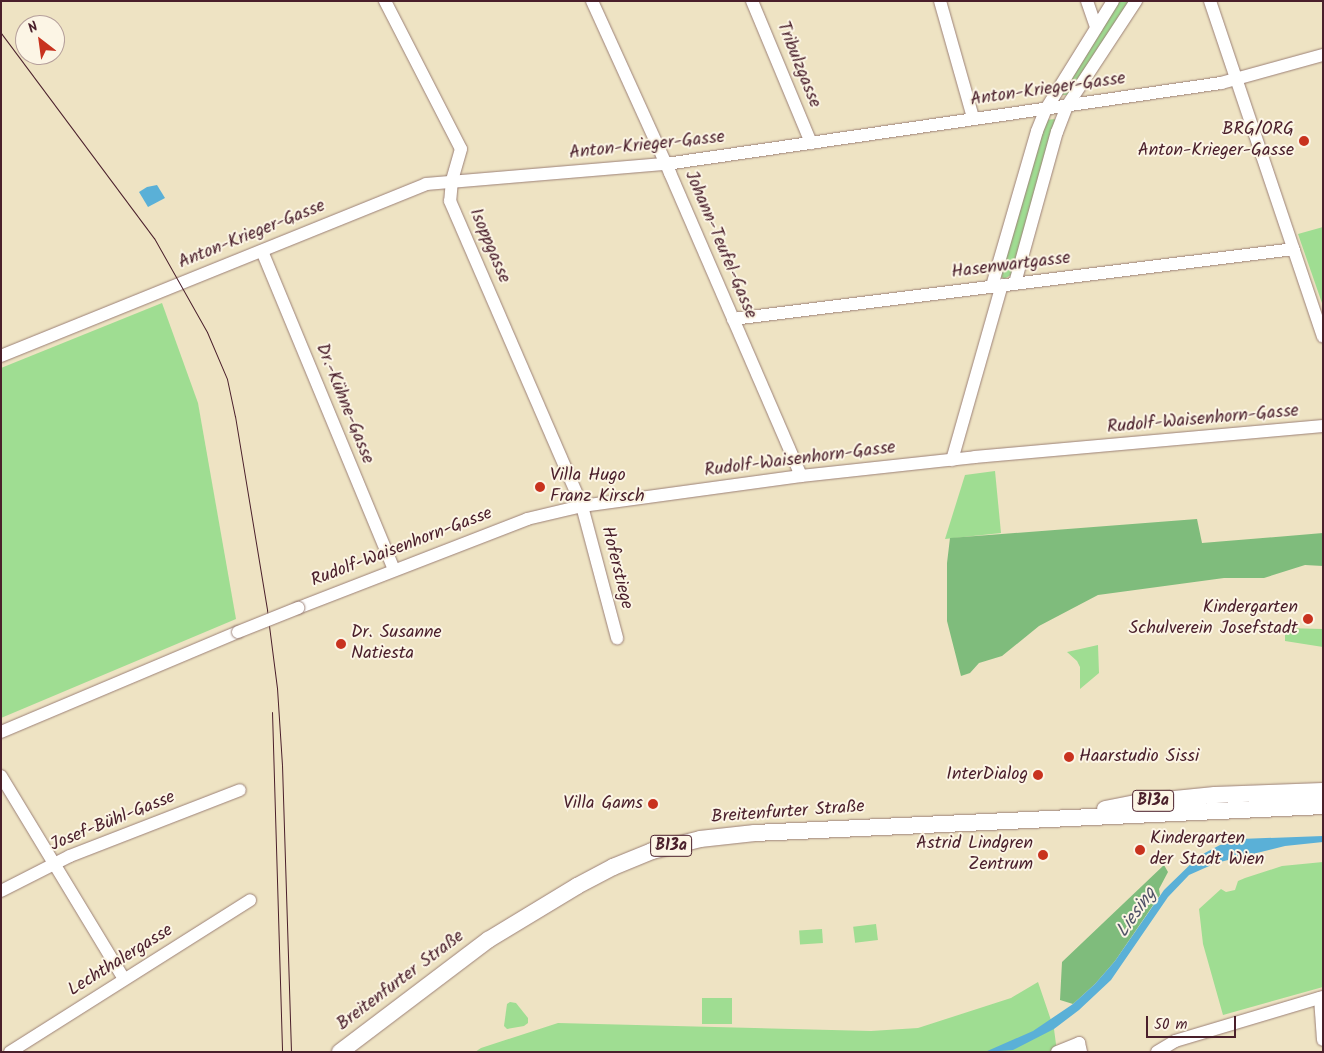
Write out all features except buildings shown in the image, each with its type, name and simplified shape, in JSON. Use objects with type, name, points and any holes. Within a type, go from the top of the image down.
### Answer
[{"type":"main road","name":"Breitenfurter Straße","points":[[340,1052],[488,940],[577,886],[613,867],[652,852],[700,839],[755,833],[1061,818],[1269,801],[1323,791]]},
{"type":"main road","name":"Breitenfurter Straße","points":[[1269,801],[1323,806]]},
{"type":"street","name":"Isoppgasse","points":[[385,1],[461,149],[452,180],[450,201],[582,506]]},
{"type":"street","name":"Johann-Teufel-Gasse","points":[[592,1],[666,164],[801,476]]},
{"type":"street","name":"Tribulzgasse","points":[[752,1],[811,142]]},
{"type":"street","points":[[940,1],[973,118]]},
{"type":"street","points":[[1087,1],[1096,27]]},
{"type":"street","points":[[1003,285],[1037,131],[1046,109],[1113,1]]},
{"type":"street","points":[[952,460],[1003,285],[1057,132],[1068,106],[1136,1]]},
{"type":"street","points":[[1210,1],[1323,336]]},
{"type":"street","name":"Anton-Krieger-Gasse","points":[[1,356],[426,184],[452,180],[666,164],[1221,83],[1323,55]]},
{"type":"street","name":"Hasenwartgasse","points":[[733,319],[1294,249]]},
{"type":"street","name":"Dr.-Kühne-Gasse","points":[[262,251],[394,570]]},
{"type":"street","name":"Rudolf-Waisenhorn-Gasse","points":[[1,732],[238,632],[394,570],[528,519],[582,506],[801,476],[952,460],[1323,426]]},
{"type":"street","name":"Hoferstiege","points":[[582,506],[617,638]]},
{"type":"street","points":[[1,776],[124,980]]},
{"type":"street","name":"Josef-Bühl-Gasse","points":[[1,891],[70,856],[240,790]]},
{"type":"street","name":"Lechthalergasse","points":[[10,1052],[250,900]]},
{"type":"street","points":[[1157,1052],[1175,1041],[1321,998],[1323,1040]]},
{"type":"street","points":[[1058,1052],[1080,1048]]},
{"type":"green space","points":[[1119,1],[1131,1],[1071,95],[1062,95]]},
{"type":"green space","points":[[1056,119],[1011,275],[1004,279],[1000,275],[1045,120]]},
{"type":"green space","points":[[1323,227],[1323,306],[1298,234]]},
{"type":"green space","points":[[162,303],[198,403],[236,619],[1,718],[1,368]]},
{"type":"green space","points":[[995,471],[1001,533],[945,539],[965,475]]},
{"type":"green space","points":[[1197,519],[1202,543],[1323,533],[1323,566],[1305,565],[1264,578],[1224,578],[1098,595],[1039,626],[1002,656],[979,663],[970,673],[961,676],[947,621],[947,563],[950,538]]},
{"type":"green space","points":[[1285,628],[1323,629],[1323,647],[1285,641]]},
{"type":"green space","points":[[1098,645],[1099,673],[1080,689],[1080,667],[1077,661],[1067,652]]},
{"type":"green space","points":[[1323,862],[1323,987],[1223,1015],[1203,944],[1199,909],[1221,889],[1226,892],[1235,890],[1238,881],[1245,878],[1282,866]]},
{"type":"green space","points":[[1164,865],[1168,872],[1159,889],[1160,895],[1115,961],[1095,984],[1073,1004],[1060,1000],[1062,962]]},
{"type":"green space","points":[[876,924],[878,940],[855,943],[853,927]]},
{"type":"green space","points":[[822,929],[823,943],[800,945],[799,931]]},
{"type":"green space","points":[[1038,982],[1054,1029],[1057,1052],[475,1052],[481,1048],[558,1023],[871,1031],[918,1028],[1011,998]]},
{"type":"green space","points":[[702,998],[732,998],[732,1024],[702,1024]]},
{"type":"green space","points":[[510,1002],[516,1003],[528,1018],[528,1023],[524,1026],[507,1029],[504,1026],[507,1004]]},
{"type":"water","points":[[157,185],[165,198],[148,207],[139,192],[147,187]]},
{"type":"water","name":"Liesing","points":[[1323,836],[1323,842],[1285,846],[1216,863],[1189,875],[1168,897],[1111,980],[1079,1010],[1054,1029],[1013,1050],[985,1052],[1033,1031],[1073,1004],[1095,984],[1115,961],[1164,890],[1199,856],[1220,845],[1240,839]]},
{"type":"tram line","points":[[1,33],[154,238],[207,332],[227,379],[235,416],[267,610],[277,688],[282,765],[291,1052]]},
{"type":"tram line","points":[[272,712],[282,1052]]},
{"type":"place","name":"BRG/ORG Anton-Krieger-Gasse","points":[[1304,141]]},
{"type":"place","name":"Villa Hugo Franz Kirsch","points":[[540,487]]},
{"type":"place","name":"Kindergarten Schulverein Josefstadt","points":[[1308,619]]},
{"type":"place","name":"Dr. Susanne Natiesta","points":[[341,644]]},
{"type":"place","name":"Haarstudio Sissi","points":[[1069,757]]},
{"type":"place","name":"InterDialog","points":[[1038,775]]},
{"type":"place","name":"Villa Gams","points":[[653,804]]},
{"type":"place","name":"Kindergarten der Stadt Wien","points":[[1140,850]]},
{"type":"place","name":"Astrid Lindgren Zentrum","points":[[1043,855]]}]
